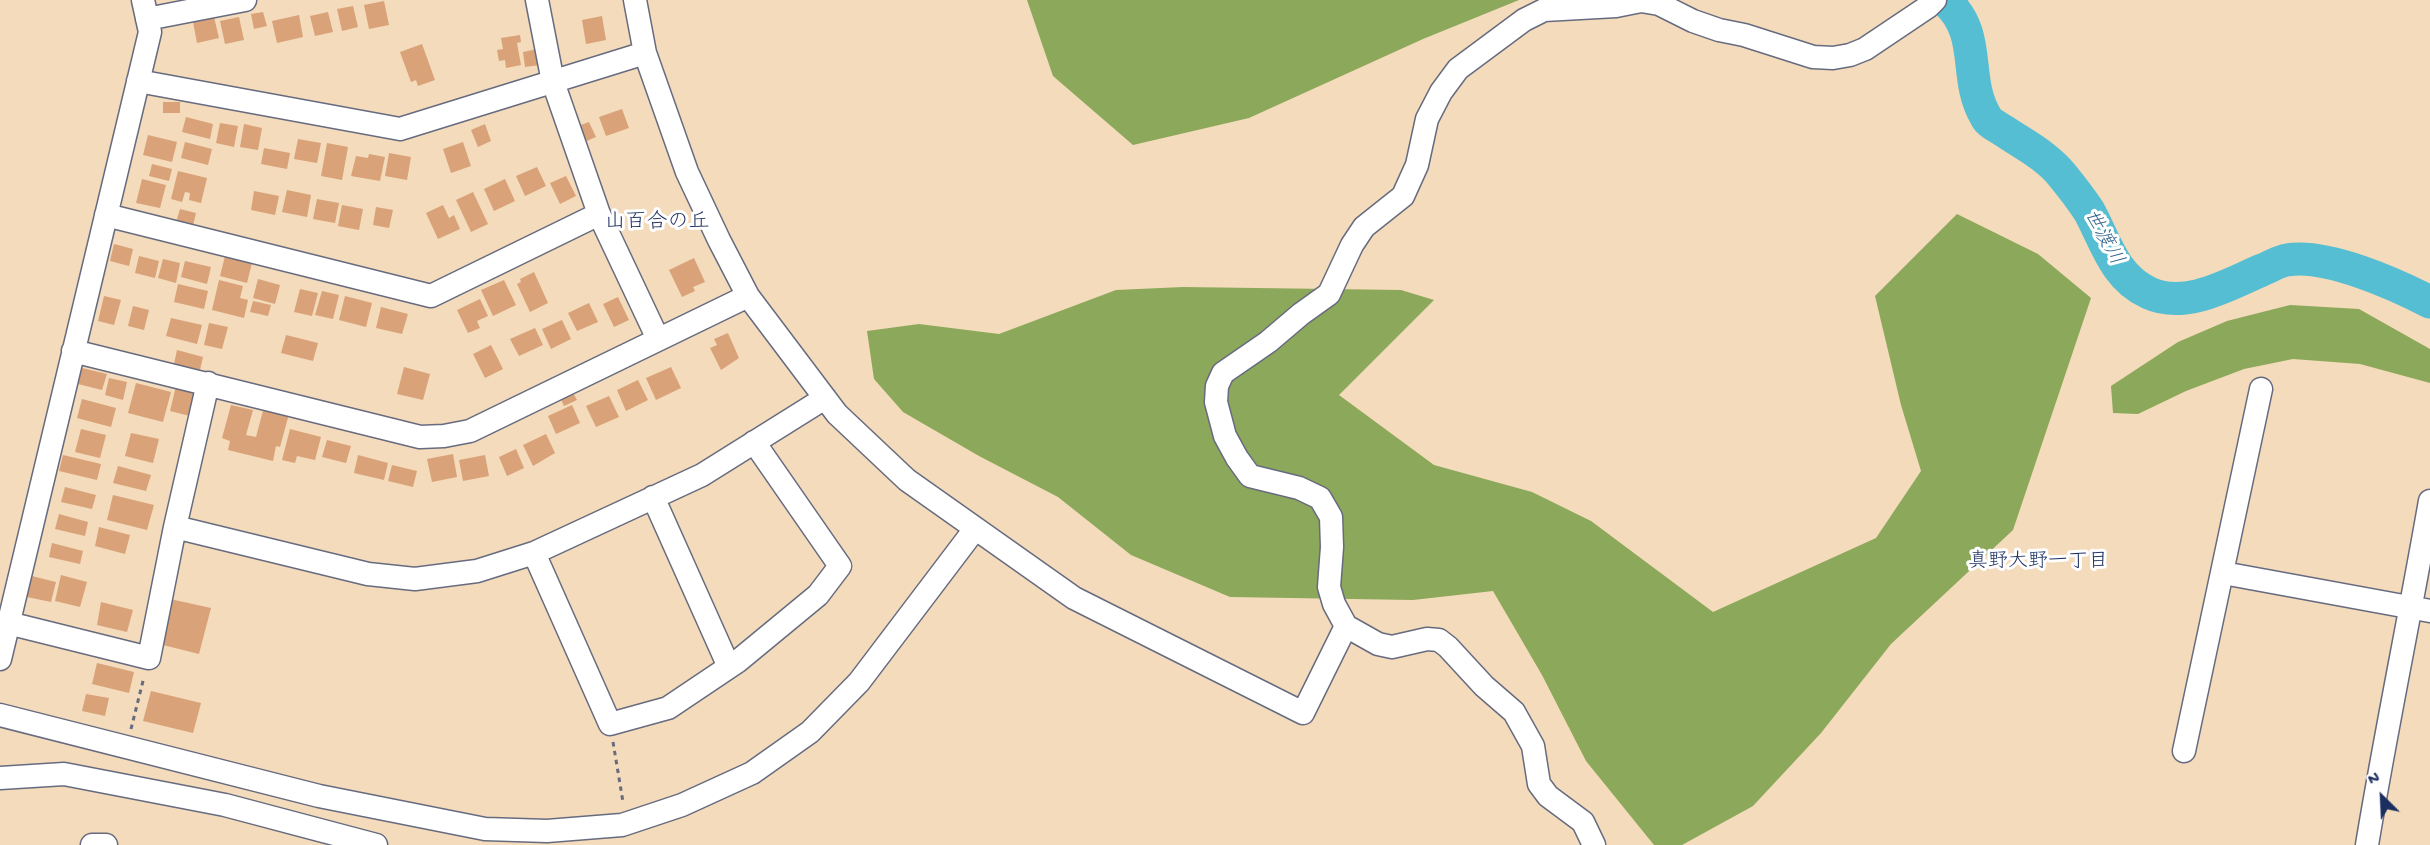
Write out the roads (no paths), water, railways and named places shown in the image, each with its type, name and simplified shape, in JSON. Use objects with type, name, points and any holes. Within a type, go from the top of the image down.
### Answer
[{"type":"street","points":[[0,659],[150,32],[145,9],[245,0]]},
{"type":"street","points":[[537,0],[553,82],[599,214],[658,339]]},
{"type":"street","points":[[634,0],[645,53],[687,172],[718,240],[748,296],[837,414],[907,480],[1074,598],[1303,713],[1346,626]]},
{"type":"street","points":[[1594,845],[1583,822],[1548,796],[1539,783],[1533,746],[1514,712],[1484,686],[1448,647],[1439,640],[1427,639],[1392,647],[1378,644],[1346,626],[1334,604],[1329,587],[1332,547],[1330,517],[1320,498],[1299,488],[1250,476],[1236,458],[1225,436],[1216,402],[1217,386],[1223,373],[1268,342],[1329,294],[1352,244],[1364,227],[1403,196],[1417,165],[1427,119],[1441,92],[1458,69],[1524,20],[1544,10],[1616,6],[1641,1],[1659,4],[1692,21],[1719,30],[1744,35],[1813,57],[1833,58],[1850,55],[1864,49],[1935,0]]},
{"type":"street","points":[[138,81],[400,129],[645,53]]},
{"type":"street","points":[[106,215],[431,296],[599,214]]},
{"type":"street","points":[[73,351],[420,437],[444,436],[470,431],[748,296]]},
{"type":"street","points":[[8,623],[148,658],[208,383]]},
{"type":"street","points":[[2184,751],[2261,389]]},
{"type":"street","points":[[175,527],[368,574],[415,579],[477,571],[534,553],[702,475],[825,398]]},
{"type":"street","points":[[534,553],[610,724],[668,708],[729,668],[818,596],[840,566],[754,442]]},
{"type":"street","points":[[653,497],[729,668]]},
{"type":"street","points":[[2367,845],[2387,726],[2421,609],[2430,501]]},
{"type":"street","points":[[0,715],[319,796],[485,829],[495,837],[547,831],[625,835],[682,805],[752,773],[810,732],[859,682],[975,530]]},
{"type":"street","points":[[2223,573],[2421,609]]},
{"type":"street","points":[[0,778],[64,774],[225,805],[376,845]]},
{"type":"street","points":[[92,845],[106,845]]},
{"type":"waterway","name":"世渡川","points":[[1945,0],[1957,13],[1964,27],[1969,42],[1975,87],[1987,119],[2056,168],[2089,211],[2112,258],[2127,278],[2137,286],[2163,297],[2178,299],[2192,297],[2222,288],[2281,262],[2303,259],[2340,265],[2430,302]]},
{"type":"district","name":"山百合の丘","points":[[657,224]]},
{"type":"district","name":"真野大野一丁目","points":[[2038,563]]}]
